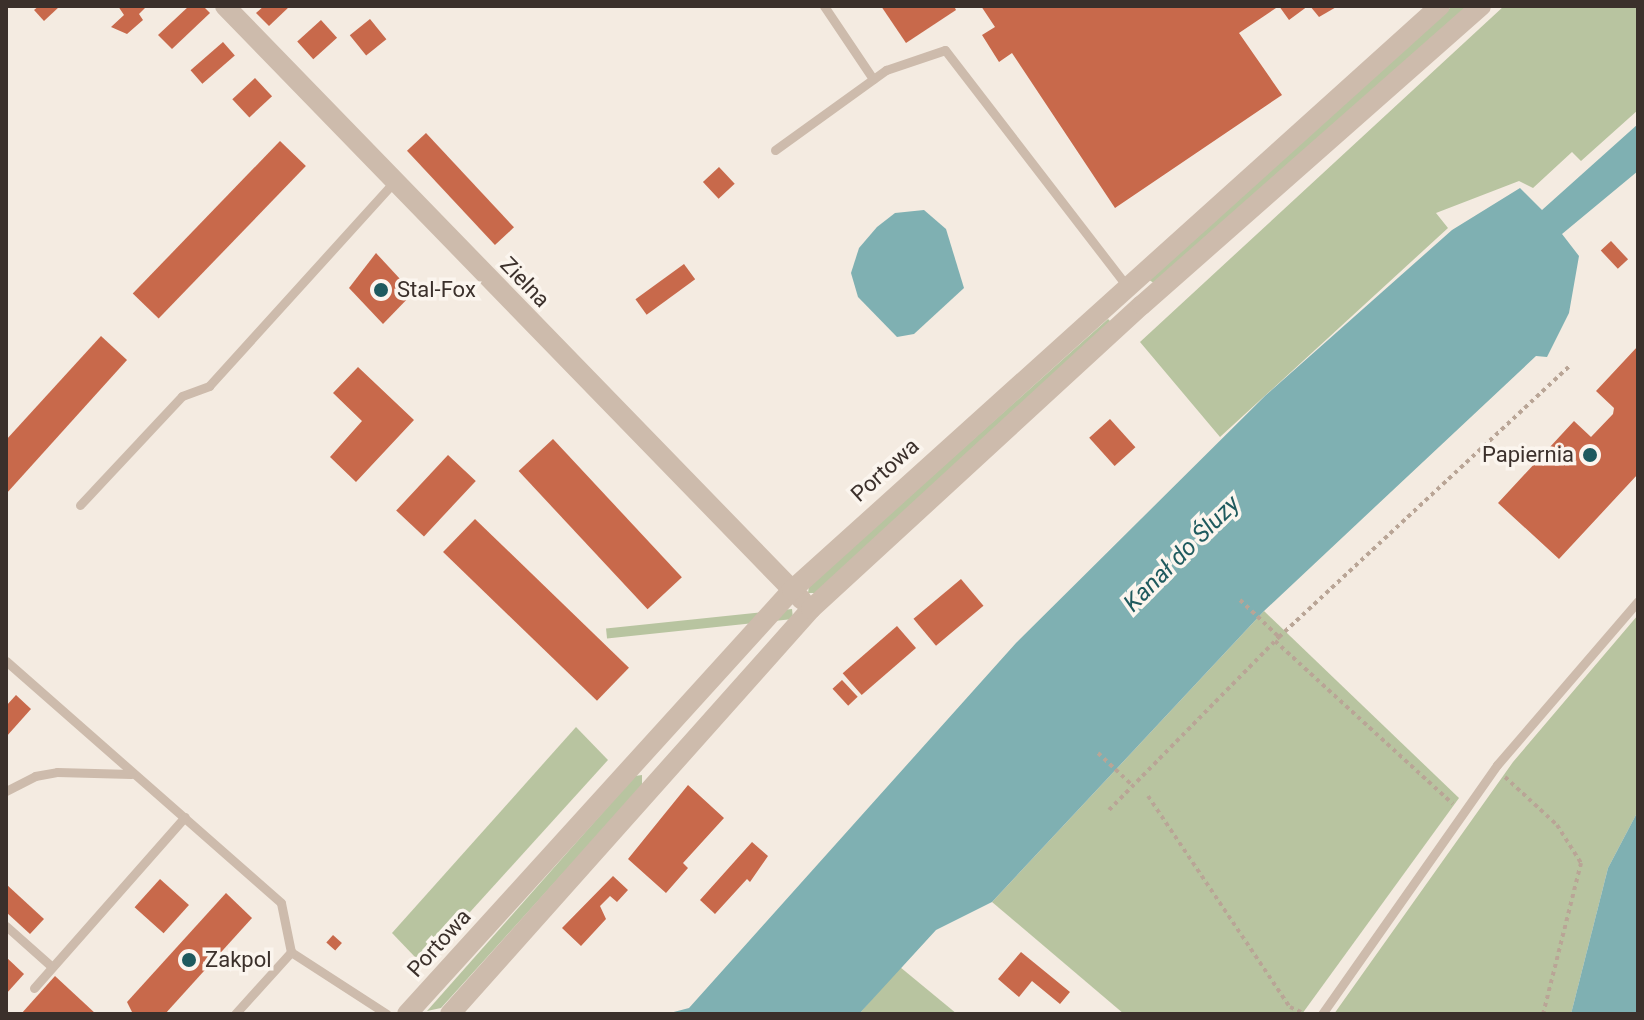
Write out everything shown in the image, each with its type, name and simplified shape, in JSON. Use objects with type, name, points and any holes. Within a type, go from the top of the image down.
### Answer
[{"type":"street","name":"Zielna","points":[[225,6],[393,183],[811,609]]},
{"type":"street","name":"Portowa","points":[[407,1014],[792,590],[1440,6]]},
{"type":"street","points":[[450,1014],[811,609],[1142,305],[1481,6]]},
{"type":"street","points":[[646,752],[667,771]]},
{"type":"lane","points":[[824,6],[873,79]]},
{"type":"lane","points":[[775,150],[873,79],[945,50],[1142,305]]},
{"type":"lane","points":[[80,505],[182,396],[209,386],[393,183]]},
{"type":"lane","points":[[1322,1014],[1497,765],[1638,601]]},
{"type":"lane","points":[[6,661],[281,903],[291,952],[387,1014]]},
{"type":"lane","points":[[6,791],[35,776],[57,772],[131,774]]},
{"type":"lane","points":[[34,988],[185,817]]},
{"type":"lane","points":[[6,926],[51,966]]},
{"type":"lane","points":[[235,1014],[291,952]]},
{"type":"path","points":[[1109,810],[1277,639],[1570,366]]},
{"type":"path","points":[[1240,600],[1277,639],[1462,813]]},
{"type":"path","points":[[1098,753],[1133,786]]},
{"type":"path","points":[[1497,765],[1515,791],[1557,825],[1581,863],[1543,1014]]},
{"type":"path","points":[[1148,796],[1290,1007],[1305,1014]]},
{"type":"green space","points":[[1452,6],[1468,6],[1154,283],[1149,280]]},
{"type":"green space","points":[[1504,6],[1638,6],[1638,110],[1581,161],[1572,152],[1533,188],[1519,181],[1436,213],[1448,228],[1220,437],[1140,342]]},
{"type":"green space","points":[[1108,319],[1112,323],[816,593],[808,593],[809,586]]},
{"type":"green space","points":[[792,609],[793,619],[607,638],[606,629]]},
{"type":"green space","points":[[1264,611],[1459,798],[1302,1014],[1124,1014],[992,902]]},
{"type":"green space","points":[[1638,615],[1638,811],[1608,868],[1571,1014],[1334,1014],[1513,762]]},
{"type":"green space","points":[[576,727],[608,760],[431,955],[415,957],[392,933]]},
{"type":"green space","points":[[642,775],[642,786],[441,1008],[427,1011],[635,776]]},
{"type":"green space","points":[[900,967],[957,1014],[859,1014]]},
{"type":"water","name":"Kanał do Śluzy","points":[[1638,124],[1638,171],[1562,234],[1579,256],[1569,313],[1547,357],[1536,356],[1264,611],[992,902],[936,930],[859,1014],[666,1014],[689,1008],[1016,643],[1266,395],[1452,230],[1520,188],[1542,210]]},
{"type":"water","points":[[924,210],[946,229],[964,288],[914,334],[897,337],[858,297],[851,273],[859,248],[877,227],[895,213]]},
{"type":"water","points":[[1638,811],[1638,1014],[1571,1014],[1608,868]]},
{"type":"building","points":[[39,6],[60,6],[44,21],[34,10]]},
{"type":"building","points":[[118,6],[147,6],[139,14],[143,20],[127,34],[111,27],[124,15]]},
{"type":"building","points":[[189,6],[203,6],[210,13],[172,49],[158,35]]},
{"type":"building","points":[[264,6],[290,6],[269,26],[256,13]]},
{"type":"building","points":[[881,6],[954,6],[956,10],[906,43]]},
{"type":"building","points":[[981,6],[1279,6],[1239,33],[1282,95],[1115,208],[1012,53],[999,62],[982,35],[995,27]]},
{"type":"building","points":[[1279,6],[1308,6],[1289,20]]},
{"type":"building","points":[[1310,6],[1338,6],[1319,17]]},
{"type":"building","points":[[370,19],[386,39],[366,56],[350,35]]},
{"type":"building","points":[[321,20],[337,38],[313,59],[297,41]]},
{"type":"building","points":[[223,42],[235,56],[202,84],[191,70]]},
{"type":"building","points":[[255,78],[272,96],[249,117],[232,99]]},
{"type":"building","points":[[426,133],[514,227],[495,245],[407,151]]},
{"type":"building","points":[[280,141],[306,166],[159,319],[133,294]]},
{"type":"building","points":[[719,167],[735,184],[719,199],[703,182]]},
{"type":"building","points":[[1611,241],[1628,259],[1618,269],[1601,251]]},
{"type":"building","name":"Stal-Fox","points":[[376,253],[413,293],[383,324],[349,288]]},
{"type":"building","points":[[684,264],[695,279],[647,315],[635,299]]},
{"type":"building","points":[[101,336],[127,360],[6,494],[6,440]]},
{"type":"building","name":"Papiernia","points":[[1638,346],[1638,474],[1559,559],[1498,503],[1574,421],[1591,437],[1613,414],[1614,408],[1596,391]]},
{"type":"building","points":[[358,367],[414,420],[356,482],[330,457],[362,421],[333,393]]},
{"type":"building","points":[[1110,419],[1135,447],[1115,466],[1089,438]]},
{"type":"building","points":[[553,439],[682,577],[648,609],[519,471]]},
{"type":"building","points":[[448,455],[476,481],[424,536],[396,511]]},
{"type":"building","points":[[475,519],[629,668],[597,701],[443,552]]},
{"type":"building","points":[[961,579],[983,606],[936,646],[914,619]]},
{"type":"building","points":[[897,626],[916,648],[862,695],[843,673]]},
{"type":"building","points":[[842,680],[858,697],[848,706],[832,689]]},
{"type":"building","points":[[16,695],[31,709],[6,737],[6,706]]},
{"type":"building","points":[[688,785],[724,818],[683,863],[688,868],[666,893],[628,859]]},
{"type":"building","points":[[752,842],[768,856],[750,882],[747,879],[715,914],[700,900]]},
{"type":"building","points":[[613,876],[628,890],[617,902],[610,896],[600,906],[606,919],[581,946],[562,928]]},
{"type":"building","points":[[160,879],[189,905],[164,933],[135,907]]},
{"type":"building","points":[[6,884],[44,919],[30,934],[6,912]]},
{"type":"building","name":"Zakpol","points":[[226,893],[252,918],[165,1014],[133,1014],[127,1002]]},
{"type":"building","points":[[333,935],[342,943],[335,950],[326,942]]},
{"type":"building","points":[[1021,952],[1070,992],[1060,1004],[1032,981],[1019,997],[998,979]]},
{"type":"building","points":[[6,957],[24,974],[6,994]]},
{"type":"building","points":[[55,976],[96,1014],[21,1014]]},
{"type":"place","name":"Stal-Fox","points":[[381,290]]},
{"type":"place","name":"Papiernia","points":[[1590,455]]},
{"type":"place","name":"Zakpol","points":[[189,960]]}]
